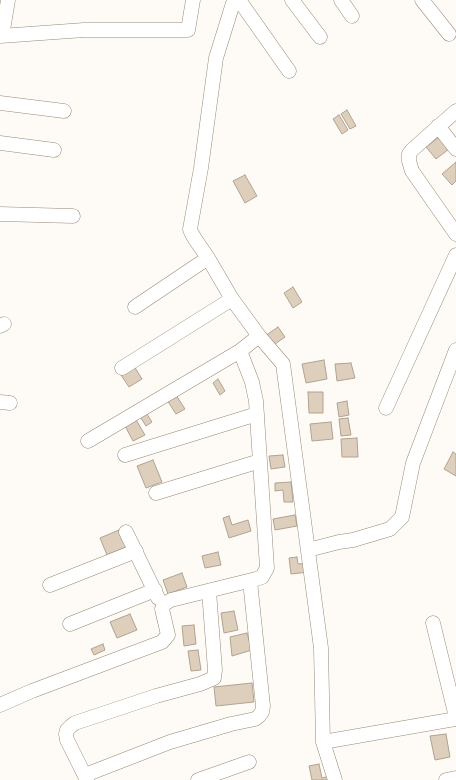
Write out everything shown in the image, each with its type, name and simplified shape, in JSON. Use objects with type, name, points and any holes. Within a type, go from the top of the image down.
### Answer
[{"type":"street","points":[[8,0],[1,36],[84,30],[188,30],[193,0]]},
{"type":"street","points":[[234,0],[216,58],[201,168],[191,220],[191,232],[232,298],[259,336],[283,364],[321,648],[324,742],[335,780]]},
{"type":"street","points":[[239,0],[289,71]]},
{"type":"street","points":[[292,0],[320,37]]},
{"type":"street","points":[[341,0],[352,16]]},
{"type":"street","points":[[422,0],[449,34]]},
{"type":"street","points":[[0,103],[64,111]]},
{"type":"street","points":[[456,111],[409,154],[409,161],[412,171],[456,234]]},
{"type":"street","points":[[438,126],[456,150]]},
{"type":"street","points":[[0,143],[54,150]]},
{"type":"street","points":[[0,214],[73,216]]},
{"type":"street","points":[[386,408],[456,255]]},
{"type":"street","points":[[135,307],[208,258]]},
{"type":"street","points":[[122,368],[232,298]]},
{"type":"street","points":[[88,441],[240,351],[259,336]]},
{"type":"street","points":[[308,550],[353,540],[390,529],[402,517],[413,463],[456,350]]},
{"type":"street","points":[[162,606],[171,600],[262,577],[267,568],[257,414],[252,382],[240,351]]},
{"type":"street","points":[[125,455],[257,414]]},
{"type":"street","points":[[156,493],[260,461]]},
{"type":"street","points":[[0,705],[32,691],[162,642],[168,635],[162,606],[126,532]]},
{"type":"street","points":[[50,585],[136,551]]},
{"type":"street","points":[[209,591],[215,670],[214,678],[200,684],[74,723],[67,730],[67,740],[86,777],[170,742],[231,724],[255,719],[259,716],[262,712],[263,706],[250,581]]},
{"type":"street","points":[[70,624],[155,590]]},
{"type":"street","points":[[324,742],[456,718],[433,623]]},
{"type":"street","points":[[198,780],[233,774],[249,762]]},
{"type":"street","points":[[446,780],[456,778]]},
{"type":"building","points":[[347,110],[356,126],[350,129],[341,114]]},
{"type":"building","points":[[339,115],[348,130],[342,134],[333,119]]},
{"type":"building","points":[[439,137],[449,149],[436,159],[426,147]]},
{"type":"building","points":[[456,162],[456,181],[452,185],[442,174]]},
{"type":"building","points":[[245,175],[257,196],[245,203],[233,181]]},
{"type":"building","points":[[293,287],[302,302],[293,308],[284,293]]},
{"type":"building","points":[[278,327],[285,337],[272,346],[265,336]]},
{"type":"building","points":[[324,360],[327,379],[306,383],[302,364]]},
{"type":"building","points":[[351,363],[355,378],[337,381],[335,364]]},
{"type":"building","points":[[134,366],[142,379],[129,387],[121,375]]},
{"type":"building","points":[[218,379],[225,391],[220,395],[213,383]]},
{"type":"building","points":[[308,392],[323,392],[323,413],[309,413]]},
{"type":"building","points":[[176,395],[185,409],[176,414],[167,400]]},
{"type":"building","points":[[347,401],[349,415],[339,417],[337,403]]},
{"type":"building","points":[[145,411],[152,422],[146,426],[139,415]]},
{"type":"building","points":[[135,418],[145,435],[133,441],[124,424]]},
{"type":"building","points":[[348,418],[351,435],[341,436],[339,419]]},
{"type":"building","points":[[331,422],[333,439],[312,441],[310,424]]},
{"type":"building","points":[[357,438],[358,457],[342,457],[341,439]]},
{"type":"building","points":[[453,452],[456,454],[456,476],[444,469]]},
{"type":"building","points":[[283,455],[285,467],[271,469],[269,456]]},
{"type":"building","points":[[153,460],[162,482],[146,488],[137,466]]},
{"type":"building","points":[[291,482],[293,502],[284,502],[283,490],[275,491],[275,483]]},
{"type":"building","points":[[295,515],[297,526],[275,530],[273,519]]},
{"type":"building","points":[[229,516],[232,525],[248,520],[251,531],[229,538],[223,518]]},
{"type":"building","points":[[119,530],[126,547],[107,555],[100,538]]},
{"type":"building","points":[[218,552],[221,565],[205,568],[202,556]]},
{"type":"building","points":[[297,557],[298,564],[308,563],[309,572],[291,574],[289,558]]},
{"type":"building","points":[[182,573],[187,587],[168,594],[163,580]]},
{"type":"building","points":[[234,611],[238,630],[224,633],[221,613]]},
{"type":"building","points":[[130,614],[137,630],[117,638],[110,622]]},
{"type":"building","points":[[194,625],[196,644],[184,646],[182,626]]},
{"type":"building","points":[[247,633],[252,650],[232,656],[230,637]]},
{"type":"building","points":[[103,644],[105,650],[94,655],[91,649]]},
{"type":"building","points":[[198,650],[201,670],[191,671],[188,651]]},
{"type":"building","points":[[252,683],[254,702],[216,706],[214,687]]},
{"type":"building","points":[[446,734],[450,757],[435,760],[430,736]]},
{"type":"building","points":[[319,764],[322,778],[329,776],[330,780],[312,780],[309,766]]}]
